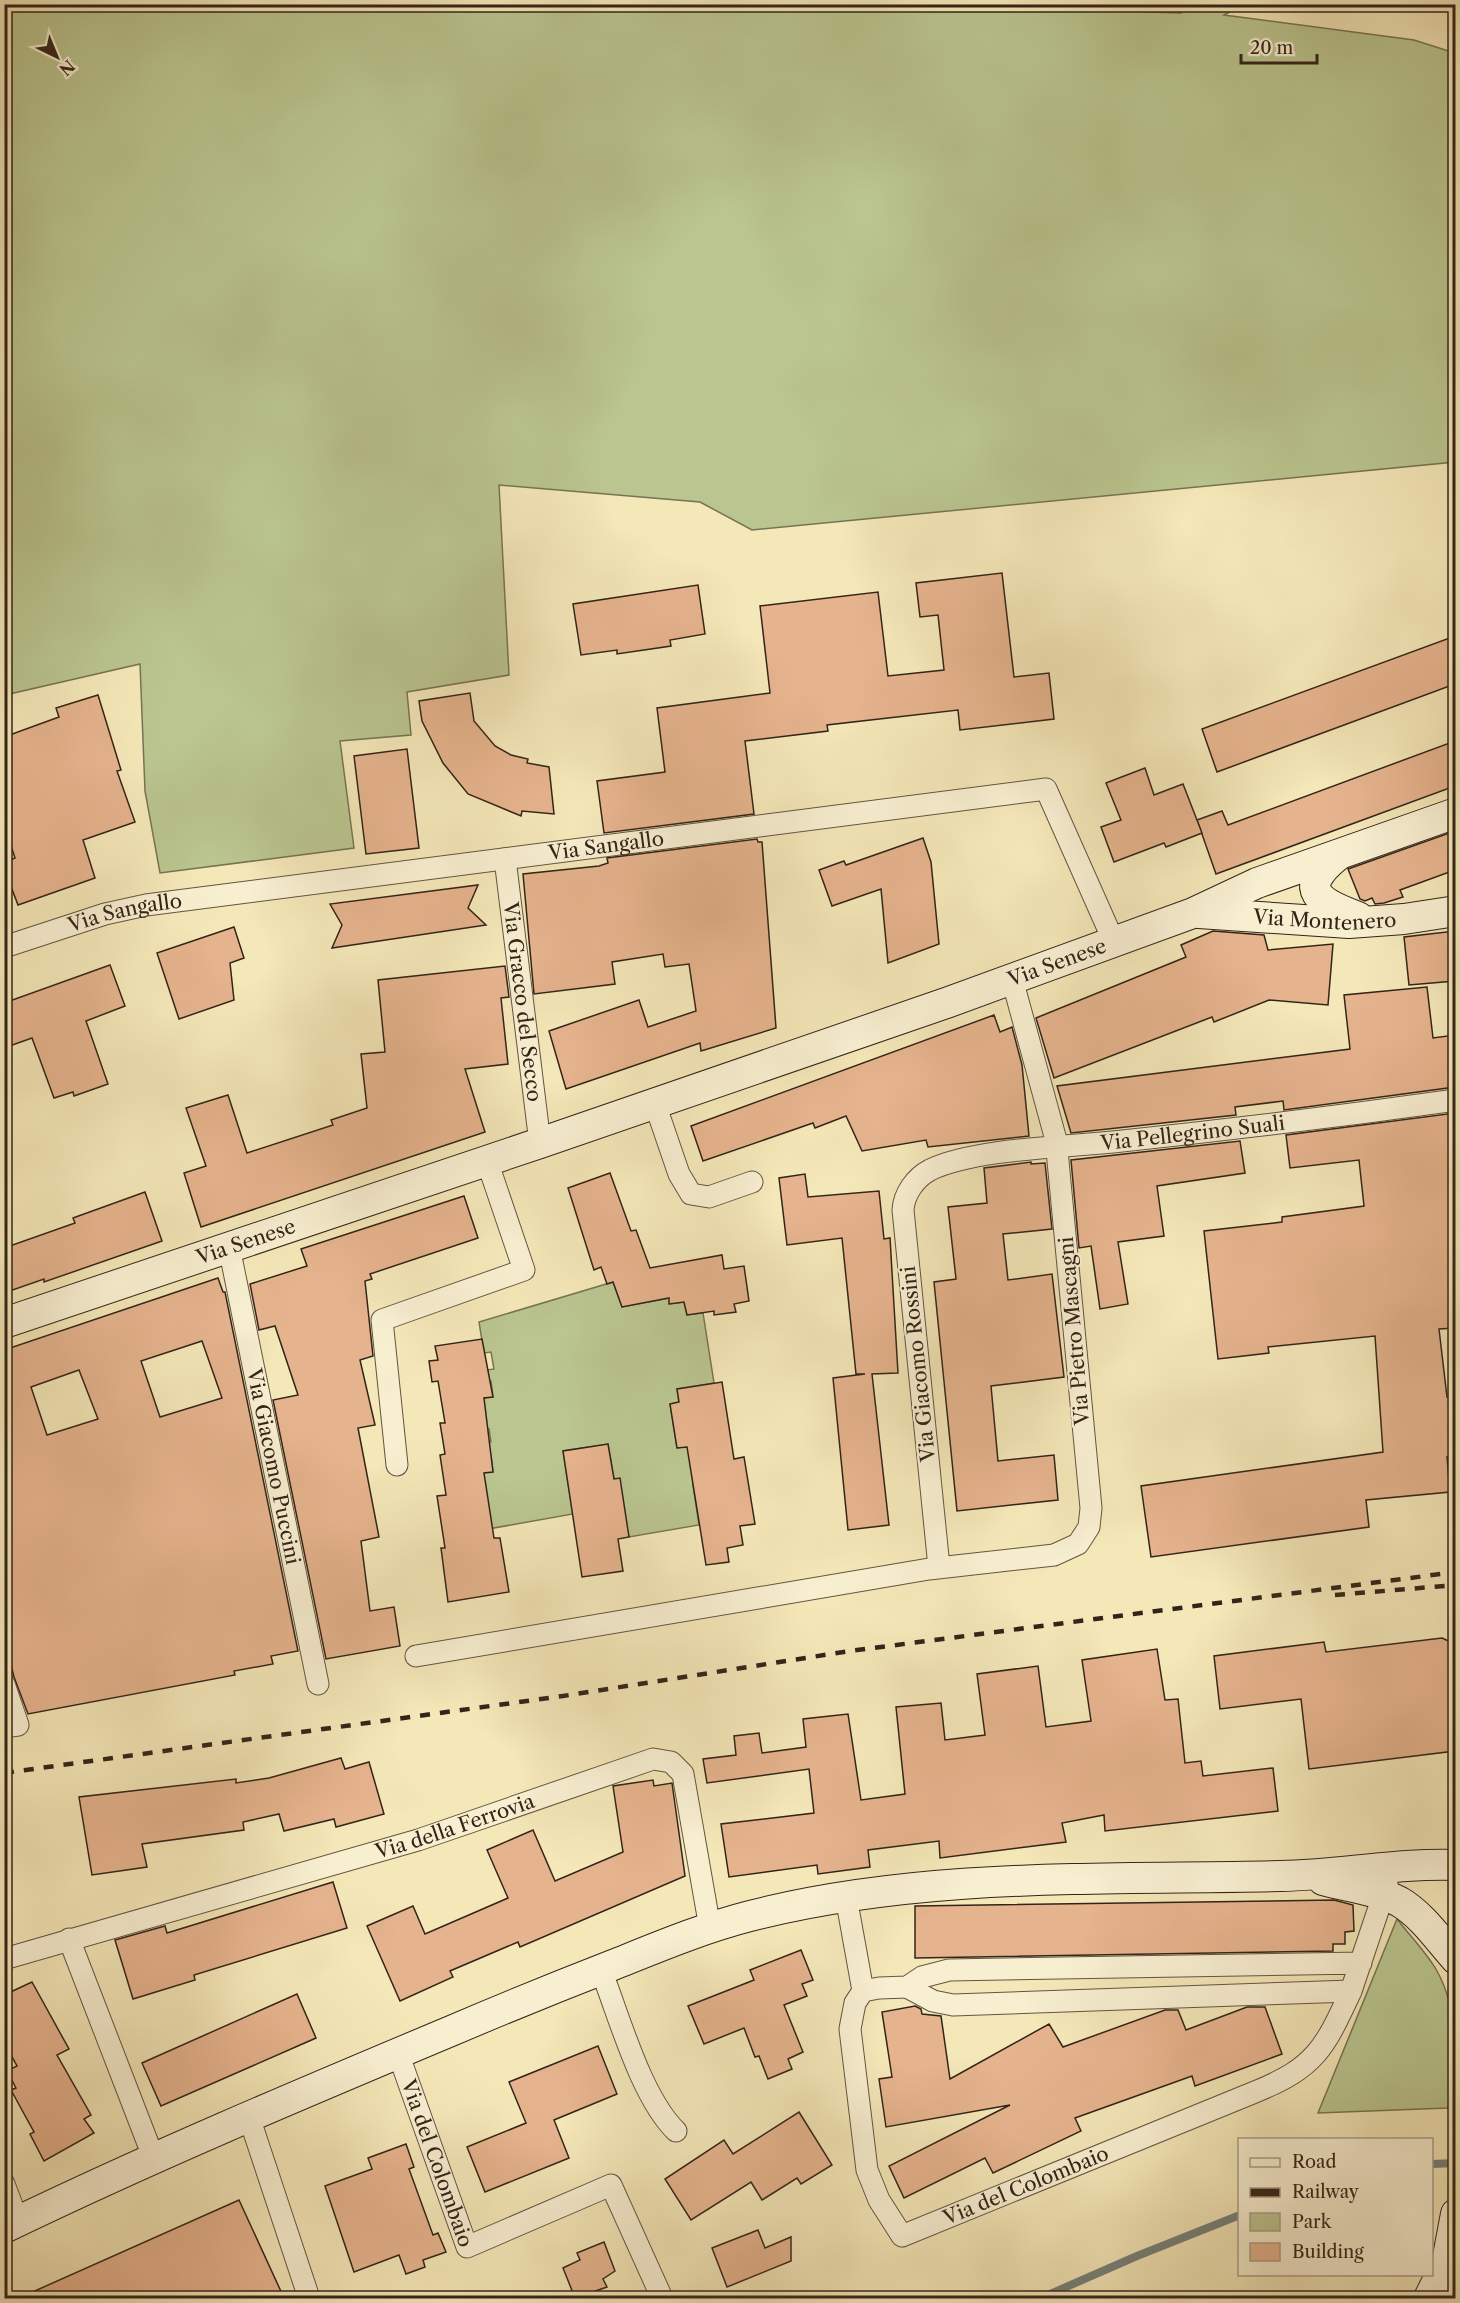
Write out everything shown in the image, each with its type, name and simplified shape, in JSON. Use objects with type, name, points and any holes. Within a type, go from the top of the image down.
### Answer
[{"type":"main road","name":"Via Senese","points":[[4,1323],[655,1104],[1012,979],[1193,913],[1257,883],[1455,813]]},
{"type":"main road","points":[[1337,856],[1319,875],[1314,888],[1315,894],[1329,906],[1370,922]]},
{"type":"main road","name":"Via Montenero","points":[[1193,913],[1236,914],[1328,922],[1370,922],[1455,911]]},
{"type":"main road","points":[[1306,1876],[1393,1866],[1455,1865]]},
{"type":"main road","points":[[1306,1876],[1383,1896],[1407,1907],[1455,1959]]},
{"type":"main road","name":"Via del Colombaio","points":[[11,2224],[398,2053],[710,1928],[777,1910],[846,1897],[926,1886],[1306,1876]]},
{"type":"main road","points":[[1429,2298],[1447,2262],[1455,2214]]},
{"type":"main road","points":[[1447,2262],[1455,2298]]},
{"type":"street","name":"Via Sangallo","points":[[4,947],[128,908],[1046,789],[1114,942]]},
{"type":"street","name":"Via Gracco del Secco","points":[[505,859],[540,1143]]},
{"type":"street","name":"Via Pietro Mascagni","points":[[416,1656],[939,1567],[1054,1555],[1078,1544],[1089,1527],[1091,1508],[1057,1147],[1012,979]]},
{"type":"street","name":"Via Pellegrino Suali","points":[[930,1170],[969,1159],[1057,1147],[1240,1128],[1455,1101]]},
{"type":"street","points":[[655,1104],[679,1174],[691,1194],[709,1197],[752,1182]]},
{"type":"street","points":[[397,1465],[382,1320],[524,1270],[486,1161]]},
{"type":"street","name":"Via Giacomo Rossini","points":[[930,1170],[910,1189],[903,1210],[939,1567]]},
{"type":"street","name":"Via Giacomo Puccini","points":[[229,1247],[318,1684]]},
{"type":"street","points":[[4,1684],[11,1726]]},
{"type":"street","name":"Via della Ferrovia","points":[[4,1959],[418,1840],[653,1759],[672,1762],[683,1774],[710,1928]]},
{"type":"street","name":"Via del Colombaio","points":[[863,1991],[855,2003],[850,2029],[867,2170],[879,2200],[902,2236],[1283,2080],[1306,2066],[1322,2048],[1351,1991],[1393,1866]]},
{"type":"street","points":[[846,1897],[863,1991],[907,1987],[933,2001],[953,2005],[1351,1991]]},
{"type":"street","points":[[69,1939],[154,2159]]},
{"type":"street","points":[[907,1987],[922,1977],[949,1970],[1360,1963]]},
{"type":"street","points":[[601,1970],[647,2088],[662,2115],[676,2131]]},
{"type":"street","name":"Via del Colombaio","points":[[398,2053],[467,2247],[611,2186],[662,2298]]},
{"type":"street","points":[[249,2117],[309,2298]]},
{"type":"street","points":[[4,2184],[11,2224]]},
{"type":"green space","points":[[5,5],[943,5],[1181,13],[1193,5],[1242,5],[1224,15],[1414,40],[1455,53],[1455,462],[752,530],[700,502],[499,485],[509,675],[407,692],[411,735],[340,741],[354,848],[160,873],[145,791],[140,664],[5,695]]},
{"type":"green space","points":[[613,1282],[622,1307],[669,1298],[670,1304],[684,1302],[687,1315],[703,1313],[714,1383],[677,1389],[679,1402],[670,1404],[677,1448],[691,1446],[693,1485],[699,1525],[629,1537],[614,1479],[608,1444],[563,1451],[573,1514],[488,1529],[481,1473],[493,1471],[491,1455],[482,1444],[491,1442],[489,1429],[484,1429],[480,1399],[493,1396],[491,1381],[483,1382],[481,1371],[494,1369],[491,1352],[484,1353],[479,1322]]},
{"type":"green space","points":[[1397,1919],[1433,1964],[1450,2004],[1454,2056],[1448,2108],[1318,2113]]},
{"type":"building","points":[[1002,573],[1014,677],[1049,673],[1054,719],[960,730],[958,710],[827,725],[828,731],[745,741],[754,814],[604,833],[597,781],[665,772],[657,708],[770,693],[760,606],[878,592],[888,676],[944,670],[938,615],[920,617],[916,583]]},
{"type":"building","points":[[698,585],[705,634],[670,640],[671,646],[617,654],[617,650],[581,655],[573,604]]},
{"type":"building","points":[[1455,636],[1455,684],[1217,772],[1202,729]]},
{"type":"building","points":[[470,693],[474,721],[495,746],[511,755],[528,759],[527,763],[549,767],[554,814],[522,811],[521,816],[468,794],[443,763],[422,721],[419,701]]},
{"type":"building","points":[[98,695],[121,770],[117,771],[135,822],[83,840],[95,878],[18,905],[4,868],[4,862],[15,858],[4,824],[4,737],[59,717],[56,708]]},
{"type":"building","points":[[1455,741],[1455,786],[1216,874],[1197,820],[1222,811],[1228,825]]},
{"type":"building","points":[[407,749],[419,848],[366,854],[354,756]]},
{"type":"building","points":[[1145,768],[1154,795],[1183,784],[1202,833],[1166,847],[1164,843],[1114,862],[1101,827],[1121,820],[1106,783]]},
{"type":"building","points":[[1455,831],[1455,870],[1400,890],[1403,897],[1384,903],[1375,904],[1372,898],[1365,901],[1360,899],[1348,869]]},
{"type":"building","points":[[923,838],[931,862],[939,944],[888,963],[881,889],[832,906],[819,870],[844,861],[846,865]]},
{"type":"building","points":[[757,839],[758,842],[762,842],[776,1028],[701,1051],[700,1043],[566,1089],[549,1031],[639,1000],[648,1027],[696,1011],[689,964],[665,967],[663,954],[612,962],[615,984],[534,994],[523,874],[599,866],[608,863],[607,858]]},
{"type":"building","points":[[478,885],[468,908],[486,925],[332,948],[342,925],[330,904]]},
{"type":"building","points":[[234,927],[244,958],[230,963],[234,1000],[179,1019],[157,953]]},
{"type":"building","points":[[1213,931],[1264,935],[1268,950],[1333,944],[1328,1005],[1269,1000],[1214,1022],[1212,1017],[1054,1078],[1036,1018],[1186,957],[1181,945]]},
{"type":"building","points":[[1455,931],[1455,981],[1409,985],[1404,937]]},
{"type":"building","points":[[110,965],[125,1006],[86,1021],[108,1084],[74,1096],[73,1092],[54,1098],[32,1038],[4,1048],[4,1003]]},
{"type":"building","points":[[505,966],[509,997],[501,998],[508,1064],[465,1069],[485,1132],[201,1227],[184,1173],[206,1166],[186,1108],[228,1095],[247,1153],[333,1125],[331,1120],[367,1108],[361,1054],[385,1052],[378,980]]},
{"type":"building","points":[[1427,987],[1433,1038],[1455,1035],[1455,1087],[1284,1110],[1283,1101],[1235,1107],[1236,1115],[1071,1133],[1057,1086],[1350,1049],[1344,995]]},
{"type":"building","points":[[994,1015],[1000,1032],[1012,1027],[1022,1065],[1029,1136],[928,1147],[926,1140],[862,1151],[846,1116],[815,1128],[813,1123],[703,1161],[691,1126]]},
{"type":"building","points":[[1455,1113],[1455,1198],[1452,1198],[1455,1245],[1455,1328],[1439,1329],[1447,1397],[1455,1396],[1455,1456],[1447,1457],[1450,1492],[1366,1500],[1369,1527],[1151,1557],[1141,1486],[1383,1452],[1375,1336],[1268,1347],[1269,1353],[1218,1359],[1204,1231],[1282,1222],[1282,1217],[1364,1206],[1359,1160],[1290,1168],[1286,1135]]},
{"type":"building","points":[[1240,1141],[1245,1173],[1157,1186],[1164,1236],[1118,1242],[1128,1304],[1100,1309],[1091,1246],[1079,1248],[1071,1160]]},
{"type":"building","points":[[1031,1162],[1031,1164],[1045,1163],[1052,1229],[1003,1234],[1008,1280],[1052,1274],[1064,1377],[991,1386],[998,1461],[1054,1455],[1058,1500],[957,1511],[934,1282],[956,1279],[948,1207],[987,1203],[984,1168]]},
{"type":"building","points":[[610,1173],[631,1231],[636,1230],[650,1268],[722,1255],[724,1269],[744,1266],[749,1301],[734,1304],[736,1312],[714,1315],[714,1311],[687,1315],[684,1302],[669,1304],[669,1298],[622,1307],[613,1282],[607,1284],[601,1267],[594,1270],[568,1188]]},
{"type":"building","points":[[805,1174],[808,1197],[879,1191],[884,1239],[890,1238],[898,1373],[872,1374],[889,1525],[848,1530],[833,1378],[865,1374],[856,1374],[842,1238],[787,1245],[779,1178]]},
{"type":"building","points":[[145,1192],[162,1241],[44,1282],[44,1279],[4,1293],[4,1248],[75,1223],[73,1218]]},
{"type":"building","points":[[464,1196],[478,1238],[370,1274],[372,1279],[365,1281],[373,1356],[360,1360],[375,1425],[358,1428],[379,1537],[361,1541],[370,1611],[394,1607],[400,1646],[326,1659],[273,1400],[298,1395],[275,1326],[259,1330],[250,1284],[307,1266],[301,1249]]},
{"type":"building","points":[[218,1278],[225,1292],[298,1651],[271,1656],[273,1664],[234,1671],[235,1675],[28,1714],[14,1677],[4,1637],[4,1350]],"holes":[[[202,1341],[222,1398],[160,1417],[141,1361]],[[79,1370],[98,1419],[47,1435],[31,1387]]]},
{"type":"building","points":[[482,1339],[493,1397],[484,1398],[493,1472],[484,1473],[494,1538],[500,1538],[509,1592],[448,1602],[441,1548],[445,1548],[437,1496],[446,1495],[440,1455],[445,1454],[440,1423],[445,1423],[438,1381],[432,1382],[429,1361],[438,1360],[435,1346]]},
{"type":"building","points":[[722,1382],[734,1459],[744,1457],[755,1524],[740,1526],[743,1545],[727,1548],[729,1562],[706,1565],[687,1447],[677,1448],[670,1404],[679,1402],[677,1389]]},
{"type":"building","points":[[608,1444],[614,1479],[620,1478],[629,1537],[618,1539],[623,1571],[582,1577],[563,1451]]},
{"type":"building","points":[[1442,1638],[1455,1644],[1455,1751],[1309,1769],[1301,1699],[1220,1709],[1214,1656],[1324,1642],[1326,1652]]},
{"type":"building","points":[[1157,1649],[1165,1700],[1178,1699],[1185,1763],[1201,1761],[1203,1776],[1273,1768],[1278,1811],[1105,1831],[1104,1815],[1062,1823],[1066,1842],[940,1858],[939,1841],[868,1850],[870,1867],[818,1874],[817,1865],[729,1877],[721,1824],[814,1813],[809,1769],[707,1783],[703,1759],[736,1755],[734,1736],[759,1733],[762,1753],[806,1747],[803,1719],[848,1714],[861,1800],[905,1794],[896,1707],[941,1703],[945,1740],[985,1735],[977,1674],[1038,1666],[1046,1727],[1091,1721],[1082,1660]]},
{"type":"building","points":[[341,1758],[345,1769],[369,1762],[384,1814],[336,1827],[334,1819],[284,1831],[279,1814],[243,1822],[244,1830],[142,1844],[147,1867],[92,1875],[79,1797],[236,1779],[236,1783],[269,1778]]},
{"type":"building","points":[[653,1780],[654,1786],[672,1783],[685,1876],[520,1947],[518,1942],[450,1971],[453,1977],[400,2001],[367,1926],[413,1906],[425,1934],[508,1898],[487,1850],[533,1830],[555,1881],[623,1852],[613,1786]]},
{"type":"building","points":[[333,1882],[347,1928],[194,1975],[195,1980],[133,1999],[115,1940],[165,1926],[167,1933]]},
{"type":"building","points":[[1334,1900],[1353,1905],[1354,1931],[1345,1932],[1345,1944],[1333,1944],[1333,1951],[915,1958],[915,1906]]},
{"type":"building","points":[[801,1950],[813,1980],[802,1984],[807,1996],[784,2005],[803,2052],[788,2059],[792,2069],[768,2079],[759,2056],[755,2057],[744,2028],[704,2044],[688,2006],[754,1980],[750,1970]]},
{"type":"building","points":[[32,1982],[69,2049],[57,2055],[91,2115],[84,2119],[94,2133],[44,2161],[30,2134],[34,2132],[11,2090],[16,2088],[7,2071],[17,2066],[4,2042],[4,1995]]},
{"type":"building","points":[[297,1994],[316,2038],[161,2106],[142,2063]]},
{"type":"building","points":[[915,2006],[921,2009],[922,2014],[941,2016],[950,2079],[1049,2024],[1063,2047],[1165,2010],[1178,2010],[1186,2030],[1247,2007],[1265,2007],[1282,2054],[1195,2086],[1192,2076],[1075,2118],[1081,2131],[993,2173],[985,2158],[904,2198],[889,2166],[1010,2105],[886,2127],[879,2079],[892,2077],[882,2012]]},
{"type":"building","points":[[598,2046],[617,2094],[554,2120],[569,2158],[485,2192],[467,2147],[526,2123],[509,2082]]},
{"type":"building","points":[[799,2112],[832,2165],[801,2184],[797,2178],[762,2200],[751,2182],[691,2220],[665,2179],[724,2140],[733,2154]]},
{"type":"building","points":[[406,2144],[414,2167],[409,2169],[433,2235],[438,2233],[446,2252],[423,2260],[425,2267],[406,2274],[399,2255],[354,2272],[325,2186],[372,2169],[368,2158]]},
{"type":"building","points":[[239,2200],[284,2298],[19,2298]]},
{"type":"building","points":[[758,2230],[765,2248],[791,2237],[791,2261],[727,2287],[712,2248]]},
{"type":"building","points":[[604,2242],[615,2271],[603,2279],[607,2287],[575,2298],[563,2268],[580,2260],[577,2253]]},
{"type":"waterway","points":[[1433,2164],[1456,2163]]},
{"type":"waterway","points":[[1041,2298],[1238,2216]]},
{"type":"railway","points":[[4,1773],[563,1696],[850,1651],[1456,1572]]},
{"type":"railway","points":[[1335,1595],[1456,1585]]}]
